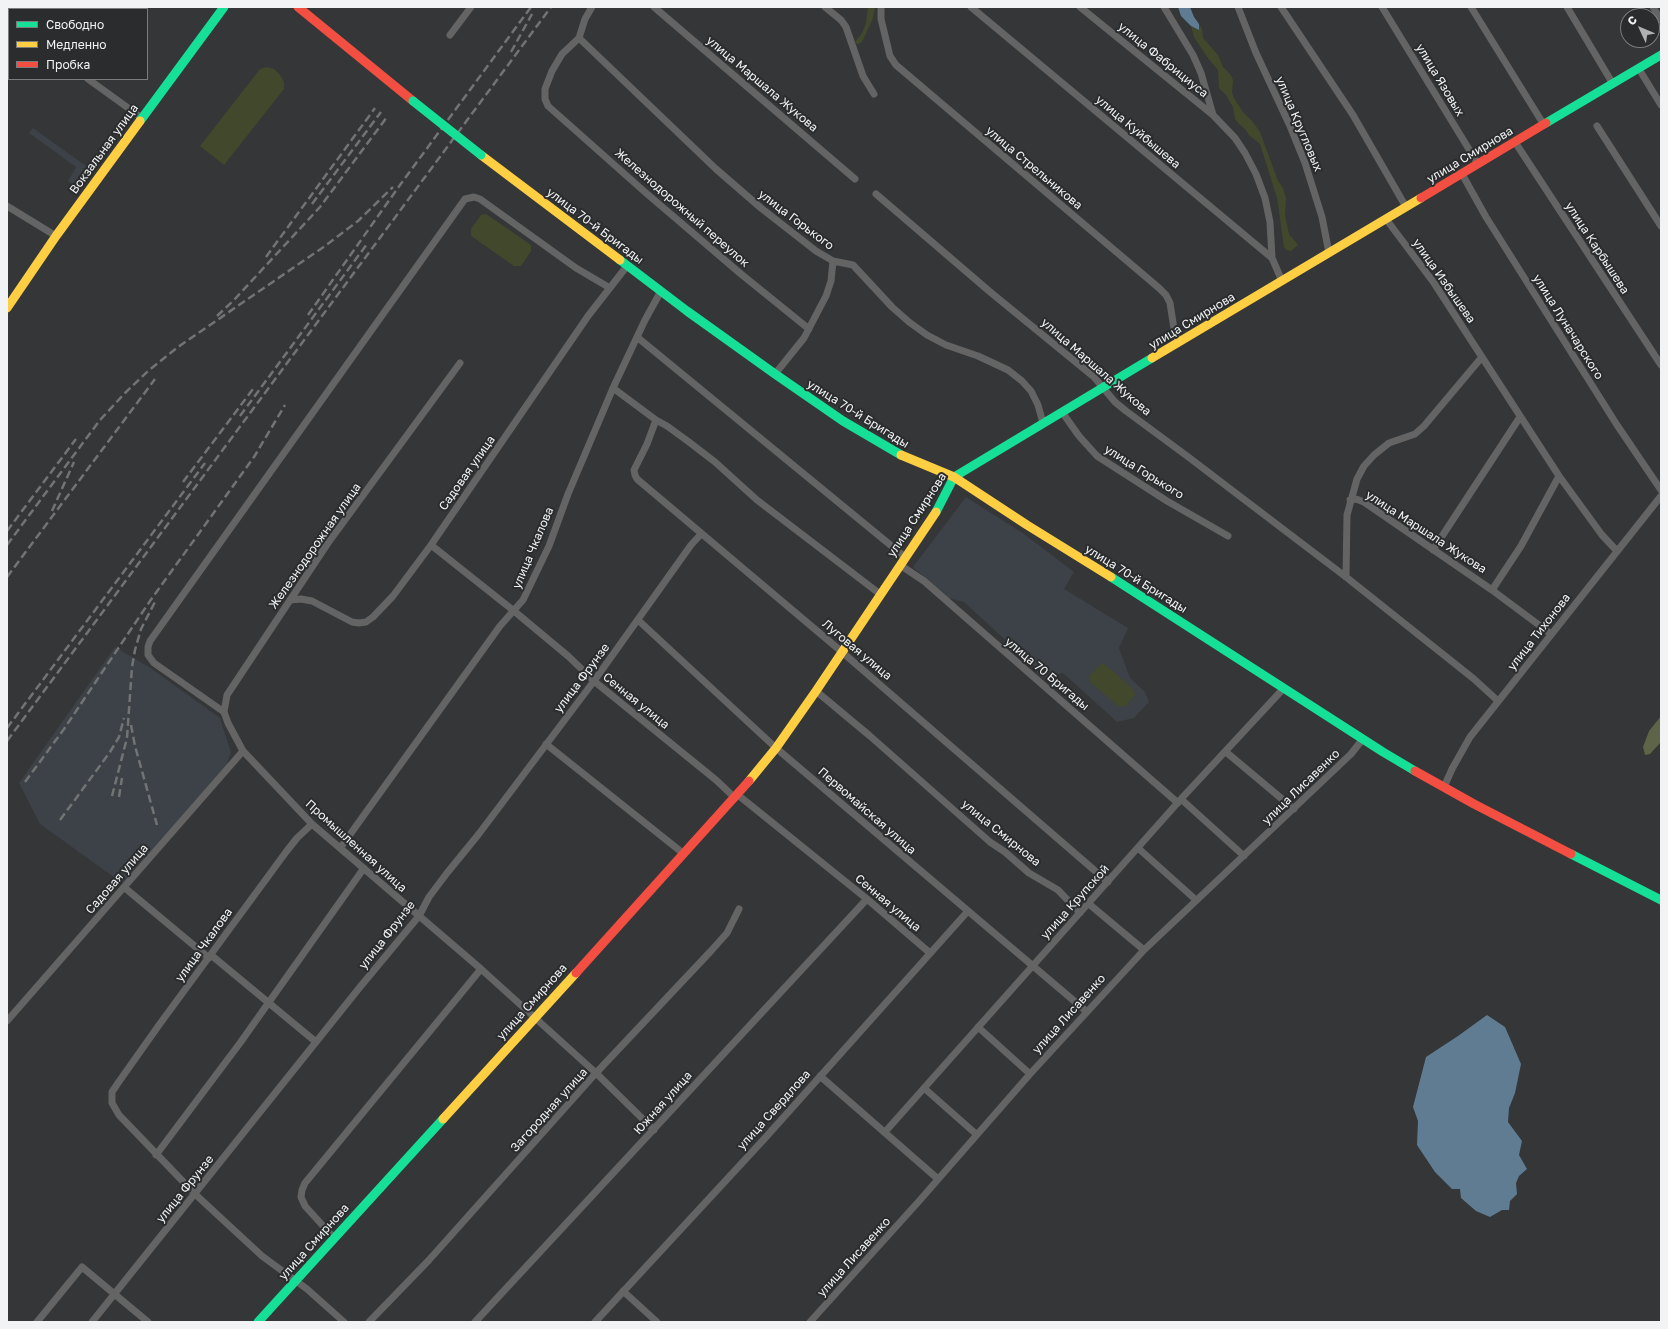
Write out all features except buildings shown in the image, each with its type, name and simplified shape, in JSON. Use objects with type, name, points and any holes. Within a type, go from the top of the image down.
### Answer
[{"type":"main road","name":"Вокзальная улица","points":[[7,308],[56,236],[224,7]]},
{"type":"main road","name":"улица 70-й Бригады","points":[[298,7],[481,156],[774,374],[843,421],[898,454],[954,477],[1020,521],[1121,583],[1284,688],[1362,740],[1444,787],[1575,857],[1661,900]]},
{"type":"main road","name":"улица Смирнова","points":[[258,1322],[534,1017],[684,854],[736,796],[776,748],[935,513],[954,477],[1661,55]]},
{"type":"street","points":[[450,35],[471,7]]},
{"type":"street","points":[[579,38],[585,19],[592,7]]},
{"type":"street","name":"улица Маршала Жукова","points":[[654,7],[855,179]]},
{"type":"street","points":[[825,7],[841,20],[846,27],[863,76],[874,94]]},
{"type":"street","name":"улица Стрельникова","points":[[881,7],[881,19],[890,56],[896,65],[1159,288],[1166,295],[1170,303],[1174,329],[1179,342]]},
{"type":"street","name":"улица Куйбышева","points":[[971,7],[1272,258],[1282,281]]},
{"type":"street","name":"улица Фабрициуса","points":[[1080,7],[1213,115],[1235,138],[1256,174],[1265,198],[1270,222],[1272,258]]},
{"type":"street","name":"улица Фабрициуса","points":[[1164,7],[1193,54],[1201,73],[1213,115]]},
{"type":"street","name":"улица Кругловых","points":[[1238,7],[1256,53],[1290,126],[1304,163],[1322,217],[1329,253]]},
{"type":"street","points":[[1281,7],[1353,115],[1406,207]]},
{"type":"street","name":"улица Язовых","points":[[1382,7],[1478,164]]},
{"type":"street","points":[[1471,7],[1544,125]]},
{"type":"street","points":[[1566,7],[1613,84]]},
{"type":"street","points":[[1653,7],[1661,20]]},
{"type":"street","name":"Железнодорожный переулок","points":[[579,38],[562,54],[552,71],[545,89],[545,100],[556,113],[646,193],[741,274],[809,328]]},
{"type":"street","name":"улица Горького","points":[[579,38],[716,169],[761,208],[816,251],[833,261],[853,265],[892,307],[909,322],[928,335],[946,345],[978,356],[1008,370],[1022,381],[1031,391],[1038,405],[1043,423]]},
{"type":"street","points":[[1639,69],[1661,105]]},
{"type":"street","points":[[89,80],[142,118]]},
{"type":"street","points":[[1597,126],[1661,226]]},
{"type":"street","name":"улица Карбышева","points":[[1515,142],[1661,365]]},
{"type":"street","name":"улица Луначарского","points":[[1462,174],[1490,224],[1617,425],[1661,490]]},
{"type":"street","name":"улица Маршала Жукова","points":[[876,194],[989,291],[1094,377],[1115,402],[1126,412],[1188,456],[1346,577],[1474,679],[1498,702]]},
{"type":"street","points":[[243,751],[228,723],[224,712],[154,663],[148,655],[150,640],[465,199],[474,196],[480,199],[576,268],[610,288]]},
{"type":"street","points":[[7,206],[56,236]]},
{"type":"street","name":"улица Избышева","points":[[1386,219],[1434,284],[1559,476],[1602,535],[1617,551]]},
{"type":"street","points":[[774,374],[800,344],[826,296],[831,281],[833,261]]},
{"type":"street","name":"Садовая улица","points":[[290,600],[301,599],[312,601],[352,622],[366,622],[373,617],[393,596],[431,545],[588,316],[627,266]]},
{"type":"street","name":"улица Чкалова","points":[[341,847],[500,626],[523,600],[548,546],[568,494],[613,388],[661,291]]},
{"type":"street","name":"улица 70 Бригады","points":[[637,337],[903,561],[924,581],[1244,856]]},
{"type":"street","points":[[1350,500],[1356,479],[1374,455],[1389,443],[1415,434],[1424,426],[1482,357]]},
{"type":"street","name":"Железнодорожная улица","points":[[224,712],[227,695],[328,543],[460,362]]},
{"type":"street","points":[[613,388],[715,462],[757,500],[880,594]]},
{"type":"street","name":"улица Горького","points":[[1062,412],[1079,436],[1097,456],[1228,536]]},
{"type":"street","points":[[1433,550],[1520,417]]},
{"type":"street","name":"Луговая улица","points":[[656,420],[647,444],[634,470],[634,475],[701,534],[842,652],[1108,882]]},
{"type":"street","points":[[1492,590],[1520,546],[1559,476]]},
{"type":"street","name":"улица Тихонова","points":[[1444,787],[1462,750],[1551,634],[1661,496]]},
{"type":"street","name":"улица Маршала Жукова","points":[[1346,577],[1346,528],[1350,500],[1356,499],[1364,502],[1492,590],[1551,634]]},
{"type":"street","name":"улица Фрунзе","points":[[92,1322],[419,916],[429,897],[478,835],[594,681],[691,545],[701,534]]},
{"type":"street","name":"Сенная улица","points":[[431,545],[514,611],[568,656],[594,681],[716,780],[867,898],[930,953]]},
{"type":"street","name":"Первомайская улица","points":[[638,620],[776,748],[1086,1011]]},
{"type":"street","name":"улица Крупской","points":[[885,1132],[1180,801],[1284,688]]},
{"type":"street","name":"улица Смирнова","points":[[816,691],[870,736],[990,842],[1005,852],[1029,873],[1058,890],[1080,913]]},
{"type":"street","name":"улица Лисавенко","points":[[810,1322],[1086,1011],[1144,950],[1294,809],[1351,754],[1362,740]]},
{"type":"street","points":[[546,744],[684,854]]},
{"type":"street","name":"Садовая улица","points":[[7,1021],[125,888],[243,751]]},
{"type":"street","name":"Промышленная улица","points":[[243,751],[312,824],[341,847],[481,969],[596,1073],[654,1130]]},
{"type":"street","points":[[1226,752],[1294,809]]},
{"type":"street","name":"улица Чкалова","points":[[312,824],[297,838],[286,852],[118,1083],[112,1092],[112,1103],[119,1115],[195,1194],[262,1256],[295,1280],[344,1322]]},
{"type":"street","points":[[1138,848],[1196,900]]},
{"type":"street","points":[[156,1155],[235,1050],[364,868]]},
{"type":"street","points":[[125,888],[316,1042]]},
{"type":"street","name":"Южная улица","points":[[475,1322],[867,898]]},
{"type":"street","points":[[1089,904],[1144,950]]},
{"type":"street","name":"Загородная улица","points":[[370,1322],[428,1260],[596,1073],[727,933],[739,909]]},
{"type":"street","name":"улица Свердлова","points":[[595,1322],[820,1076],[968,911]]},
{"type":"street","points":[[334,1238],[305,1206],[301,1198],[302,1190],[306,1182],[481,969]]},
{"type":"street","points":[[978,1028],[1030,1074]]},
{"type":"street","points":[[820,1076],[938,1179]]},
{"type":"street","points":[[924,1088],[976,1134]]},
{"type":"street","points":[[37,1322],[82,1267],[148,1322]]},
{"type":"street","points":[[623,1292],[657,1322]]},
{"type":"shaded area","points":[[33,128],[86,166],[73,185],[68,181],[76,167],[29,133]]},
{"type":"shaded area","points":[[966,497],[1024,534],[1074,572],[1064,589],[1128,628],[1119,648],[1130,678],[1145,692],[1149,702],[1134,718],[1117,722],[1063,673],[1042,678],[1037,674],[1037,669],[964,602],[948,598],[913,567]]},
{"type":"shaded area","points":[[115,647],[149,667],[220,718],[231,753],[226,766],[126,882],[122,883],[40,824],[19,783]]},
{"type":"green space","points":[[868,7],[875,7],[873,18],[863,40],[861,43],[857,44],[855,42],[862,33],[866,23]]},
{"type":"green space","points":[[1199,24],[1202,29],[1203,38],[1218,55],[1223,67],[1231,75],[1233,80],[1232,93],[1235,100],[1260,132],[1278,181],[1283,188],[1286,198],[1285,216],[1289,234],[1298,245],[1291,251],[1286,250],[1284,247],[1277,198],[1260,144],[1249,135],[1235,119],[1233,107],[1226,95],[1219,88],[1218,70],[1207,57],[1194,37],[1191,26],[1199,30]]},
{"type":"green space","points":[[267,67],[274,69],[280,75],[284,82],[284,89],[224,165],[200,146],[260,69]]},
{"type":"green space","points":[[486,214],[531,245],[531,251],[521,266],[514,266],[471,236],[471,229],[481,215]]},
{"type":"green space","points":[[1101,664],[1106,665],[1134,690],[1135,695],[1125,707],[1118,706],[1090,682],[1090,675]]},
{"type":"green space","points":[[1661,716],[1661,742],[1650,754],[1645,755],[1643,747],[1649,731]]},
{"type":"water","points":[[1178,7],[1190,7],[1199,24],[1199,30],[1191,26],[1181,16]]},
{"type":"water","points":[[1487,1015],[1505,1027],[1521,1064],[1515,1093],[1509,1108],[1508,1122],[1522,1141],[1519,1155],[1527,1169],[1519,1176],[1516,1183],[1517,1194],[1510,1201],[1509,1210],[1502,1210],[1490,1217],[1476,1211],[1461,1198],[1460,1189],[1452,1189],[1435,1172],[1417,1145],[1418,1121],[1413,1107],[1426,1057]]},
{"type":"railway","points":[[308,315],[400,185],[531,7]]},
{"type":"railway","points":[[7,741],[551,7]]},
{"type":"railway","points":[[511,52],[532,14]]},
{"type":"railway","points":[[266,257],[375,108]]},
{"type":"railway","points":[[312,204],[381,112]]},
{"type":"railway","points":[[217,316],[234,300],[320,207],[387,117]]},
{"type":"railway","points":[[7,545],[100,420],[148,371],[178,347],[325,246],[358,221],[393,187]]},
{"type":"railway","points":[[240,416],[367,244]]},
{"type":"railway","points":[[7,577],[155,379]]},
{"type":"railway","points":[[183,482],[253,389]]},
{"type":"railway","points":[[25,782],[64,729],[150,601],[254,457],[285,405]]},
{"type":"railway","points":[[7,531],[76,439]]},
{"type":"railway","points":[[52,511],[74,462]]},
{"type":"railway","points":[[7,728],[205,463]]},
{"type":"railway","points":[[112,796],[127,738],[132,667],[135,650],[141,629],[156,600]]},
{"type":"railway","points":[[60,820],[110,752],[119,737],[124,718]]},
{"type":"railway","points":[[131,725],[135,746],[157,825]]},
{"type":"railway","points":[[119,797],[122,778]]},
{"type":"traffic: fast","points":[[140,121],[224,7]]},
{"type":"traffic: fast","points":[[1546,123],[1661,55]]},
{"type":"traffic: fast","points":[[413,101],[481,155]]},
{"type":"traffic: fast","points":[[620,260],[687,311],[775,374],[843,421],[901,455]]},
{"type":"traffic: fast","points":[[936,512],[954,477],[1152,358]]},
{"type":"traffic: fast","points":[[1111,577],[1415,771]]},
{"type":"traffic: fast","points":[[1571,854],[1661,900]]},
{"type":"traffic: fast","points":[[258,1322],[443,1119]]},
{"type":"traffic: slow","points":[[7,308],[56,236],[140,121]]},
{"type":"traffic: slow","points":[[481,155],[620,260]]},
{"type":"traffic: slow","points":[[1152,358],[1421,198]]},
{"type":"traffic: slow","points":[[901,455],[954,477],[1027,525],[1111,577]]},
{"type":"traffic: slow","points":[[749,781],[776,748],[816,691],[936,512]]},
{"type":"traffic: slow","points":[[443,1119],[576,973]]},
{"type":"traffic: jam","points":[[298,7],[413,101]]},
{"type":"traffic: jam","points":[[1421,198],[1546,123]]},
{"type":"traffic: jam","points":[[1415,771],[1474,804],[1571,854]]},
{"type":"traffic: jam","points":[[576,973],[749,781]]}]
